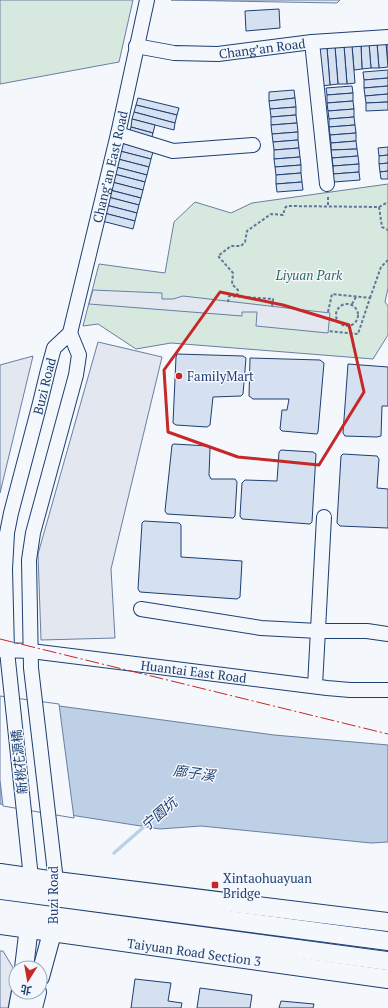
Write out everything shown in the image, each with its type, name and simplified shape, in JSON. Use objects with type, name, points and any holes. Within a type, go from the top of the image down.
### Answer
[{"type":"main road","points":[[0,873],[32,886]]},
{"type":"main road","points":[[0,890],[32,886],[388,922]]},
{"type":"main road","name":"Buzi Road","points":[[25,960],[30,922],[32,886]]},
{"type":"main road","points":[[56,889],[388,941]]},
{"type":"main road","name":"Buzi Road","points":[[45,960],[54,925],[56,889]]},
{"type":"main road","name":"Taiyuan Road Section 3","points":[[0,909],[30,922]]},
{"type":"main road","name":"Taiyuan Road Section 3","points":[[0,925],[30,922],[388,961]]},
{"type":"main road","name":"Taiyuan Road Section 3","points":[[54,925],[388,979]]},
{"type":"street","name":"Chang’an East Road","points":[[70,333],[118,134],[147,0]]},
{"type":"street","name":"Chang’an Road","points":[[136,46],[174,53],[218,54],[312,42],[388,37]]},
{"type":"street","points":[[312,42],[327,184]]},
{"type":"street","points":[[118,134],[173,151],[253,145]]},
{"type":"street","name":"Buzi Road","points":[[8,665],[4,651],[4,575],[7,533],[54,348],[70,333],[79,355],[76,375],[33,533],[31,547],[31,668]]},
{"type":"street","points":[[315,686],[324,517]]},
{"type":"street","points":[[141,609],[244,626],[388,634]]},
{"type":"street","name":"Huantai East Road","points":[[4,651],[31,651],[350,690],[388,690]]},
{"type":"street","name":"新桃花源橋","points":[[8,665],[30,858]]},
{"type":"street","name":"新桃花源橋","points":[[31,668],[53,859]]},
{"type":"street","name":"Buzi Road","points":[[30,858],[32,886]]},
{"type":"street","name":"Buzi Road","points":[[53,859],[56,889]]},
{"type":"path","points":[[237,296],[238,290],[232,284],[233,273],[218,256],[231,246],[241,246],[245,242],[247,231],[271,214],[283,215],[287,206],[379,207],[388,202]]},
{"type":"path","points":[[379,207],[382,227],[388,230]]},
{"type":"path","points":[[328,331],[358,334],[381,267],[388,260]]},
{"type":"path","points":[[328,312],[332,294],[370,298]]},
{"type":"path","points":[[228,302],[229,296],[272,299],[272,306]]},
{"type":"path","points":[[352,305],[356,296]]},
{"type":"path","points":[[342,304],[352,305],[358,311],[358,318],[350,326],[342,325],[337,320],[337,309],[342,304]]},
{"type":"highlighted area","points":[[220,292],[283,305],[349,325],[364,392],[319,465],[238,457],[168,432],[164,370]]},
{"type":"green space","points":[[0,0],[133,0],[119,62],[0,84]]},
{"type":"green space","name":"Liyuan Park","points":[[388,184],[388,288],[385,302],[388,306],[388,335],[373,359],[171,343],[136,349],[98,324],[83,326],[99,264],[165,273],[174,222],[195,202],[231,213],[252,203]]},
{"type":"shaded area","points":[[171,0],[340,0],[337,3]]},
{"type":"shaded area","points":[[93,290],[162,293],[162,299],[173,299],[183,296],[330,313],[328,333],[256,326],[257,312],[242,312],[242,316],[89,304]]},
{"type":"shaded area","points":[[98,342],[162,357],[111,569],[115,638],[41,640],[38,554]]},
{"type":"shaded area","points":[[33,356],[0,493],[0,365]]},
{"type":"shaded area","points":[[0,951],[3,951],[8,960],[8,1000],[10,1000],[8,1008],[0,1008]]},
{"type":"water","name":"廍子溪","points":[[0,698],[274,735],[388,745],[388,842],[371,843],[201,826],[160,829],[0,804]]},
{"type":"pier","points":[[0,696],[59,704],[74,818],[3,806],[0,780]]},
{"type":"building","points":[[279,9],[280,28],[246,31],[245,11]]},
{"type":"building","points":[[386,43],[388,43],[388,67]]},
{"type":"building","points":[[386,43],[388,67],[379,68],[377,44]]},
{"type":"building","points":[[369,44],[377,44],[379,68],[371,68]]},
{"type":"building","points":[[369,44],[371,68],[362,69],[361,45]]},
{"type":"building","points":[[361,45],[362,69],[354,70],[352,46]]},
{"type":"building","points":[[344,46],[352,46],[355,83],[347,84]]},
{"type":"building","points":[[344,46],[347,84],[338,84],[335,47]]},
{"type":"building","points":[[335,47],[338,84],[330,85],[327,48]]},
{"type":"building","points":[[319,48],[327,48],[330,85],[321,86]]},
{"type":"building","points":[[388,70],[388,78],[364,80],[363,72]]},
{"type":"building","points":[[388,78],[388,86],[364,88],[364,80]]},
{"type":"building","points":[[352,86],[353,93],[327,95],[326,88]]},
{"type":"building","points":[[388,86],[388,94],[365,96],[364,88]]},
{"type":"building","points":[[294,90],[295,98],[269,101],[269,92]]},
{"type":"building","points":[[353,93],[353,101],[327,103],[327,95]]},
{"type":"building","points":[[388,94],[388,102],[366,103],[365,96]]},
{"type":"building","points":[[138,98],[179,108],[177,115],[136,105]]},
{"type":"building","points":[[295,98],[296,107],[270,109],[269,101]]},
{"type":"building","points":[[353,101],[354,109],[328,111],[327,103]]},
{"type":"building","points":[[388,102],[388,110],[366,111],[366,103]]},
{"type":"building","points":[[136,105],[177,115],[175,123],[134,112]]},
{"type":"building","points":[[296,107],[296,115],[271,117],[270,109]]},
{"type":"building","points":[[354,109],[354,117],[329,119],[328,111]]},
{"type":"building","points":[[134,112],[175,123],[174,130],[132,119]]},
{"type":"building","points":[[296,115],[297,123],[271,125],[271,117]]},
{"type":"building","points":[[354,117],[355,125],[329,127],[329,119]]},
{"type":"building","points":[[132,119],[155,125],[153,133],[131,127]]},
{"type":"building","points":[[297,123],[298,132],[272,134],[271,125]]},
{"type":"building","points":[[355,125],[356,133],[330,135],[329,127]]},
{"type":"building","points":[[131,127],[153,133],[151,140],[129,134]]},
{"type":"building","points":[[298,132],[298,140],[273,142],[272,134]]},
{"type":"building","points":[[356,133],[356,141],[331,143],[330,135]]},
{"type":"building","points":[[298,140],[299,148],[274,150],[273,142]]},
{"type":"building","points":[[356,141],[357,149],[331,150],[331,143]]},
{"type":"building","points":[[122,143],[153,152],[151,159],[120,151]]},
{"type":"building","points":[[388,147],[388,155],[379,156],[378,148]]},
{"type":"building","points":[[299,148],[300,157],[274,159],[274,150]]},
{"type":"building","points":[[357,149],[358,156],[332,158],[331,150]]},
{"type":"building","points":[[120,151],[151,159],[149,167],[118,159]]},
{"type":"building","points":[[388,155],[388,163],[379,164],[379,156]]},
{"type":"building","points":[[358,156],[359,164],[333,166],[332,158]]},
{"type":"building","points":[[300,157],[301,165],[275,167],[274,159]]},
{"type":"building","points":[[118,159],[149,167],[147,175],[116,167]]},
{"type":"building","points":[[388,163],[388,171],[380,172],[379,164]]},
{"type":"building","points":[[359,164],[359,172],[333,174],[333,166]]},
{"type":"building","points":[[301,165],[301,173],[276,175],[275,167]]},
{"type":"building","points":[[116,167],[147,175],[145,182],[114,174]]},
{"type":"building","points":[[388,171],[388,179],[381,179],[380,172]]},
{"type":"building","points":[[359,172],[360,180],[334,182],[333,174]]},
{"type":"building","points":[[301,173],[302,182],[276,184],[276,175]]},
{"type":"building","points":[[114,174],[145,182],[143,190],[112,182]]},
{"type":"building","points":[[112,182],[143,190],[141,198],[110,190]]},
{"type":"building","points":[[302,182],[303,190],[277,192],[276,184]]},
{"type":"building","points":[[110,190],[141,198],[139,205],[108,197]]},
{"type":"building","points":[[108,197],[139,205],[137,213],[106,205]]},
{"type":"building","points":[[106,205],[137,213],[135,221],[104,213]]},
{"type":"building","points":[[104,213],[135,221],[133,229],[102,221]]},
{"type":"building","points":[[177,354],[243,356],[246,358],[243,394],[241,396],[213,397],[210,425],[207,427],[176,425],[173,423]]},
{"type":"building","points":[[250,358],[320,360],[324,363],[317,434],[282,431],[280,429],[282,410],[287,410],[289,399],[253,399],[249,396]]},
{"type":"building","points":[[348,364],[388,367],[388,406],[382,406],[381,436],[345,436],[343,433]]},
{"type":"building","points":[[172,445],[208,446],[210,449],[209,475],[211,479],[235,479],[237,482],[235,516],[233,518],[167,514],[165,511]]},
{"type":"building","points":[[281,450],[313,452],[316,454],[312,522],[310,524],[242,519],[240,516],[242,483],[245,480],[277,481],[279,452]]},
{"type":"building","points":[[343,454],[377,456],[379,459],[377,488],[388,489],[388,528],[340,526],[337,523],[341,456]]},
{"type":"building","points":[[144,521],[179,523],[181,525],[181,557],[242,561],[240,597],[237,599],[140,592],[138,589],[142,523]]},
{"type":"building","points":[[135,979],[171,983],[168,1001],[182,1003],[181,1008],[131,1008]]},
{"type":"building","points":[[200,988],[252,995],[250,1008],[197,1008]]},
{"type":"building","points":[[281,1001],[314,1004],[313,1008],[279,1008]]},
{"type":"waterway","name":"宁園坑","points":[[114,853],[146,825]]},
{"type":"power","points":[[0,639],[388,734]]},
{"type":"place","name":"FamilyMart","points":[[179,376]]},
{"type":"place","name":"Xintaohuayuan Bridge","points":[[215,885]]}]
